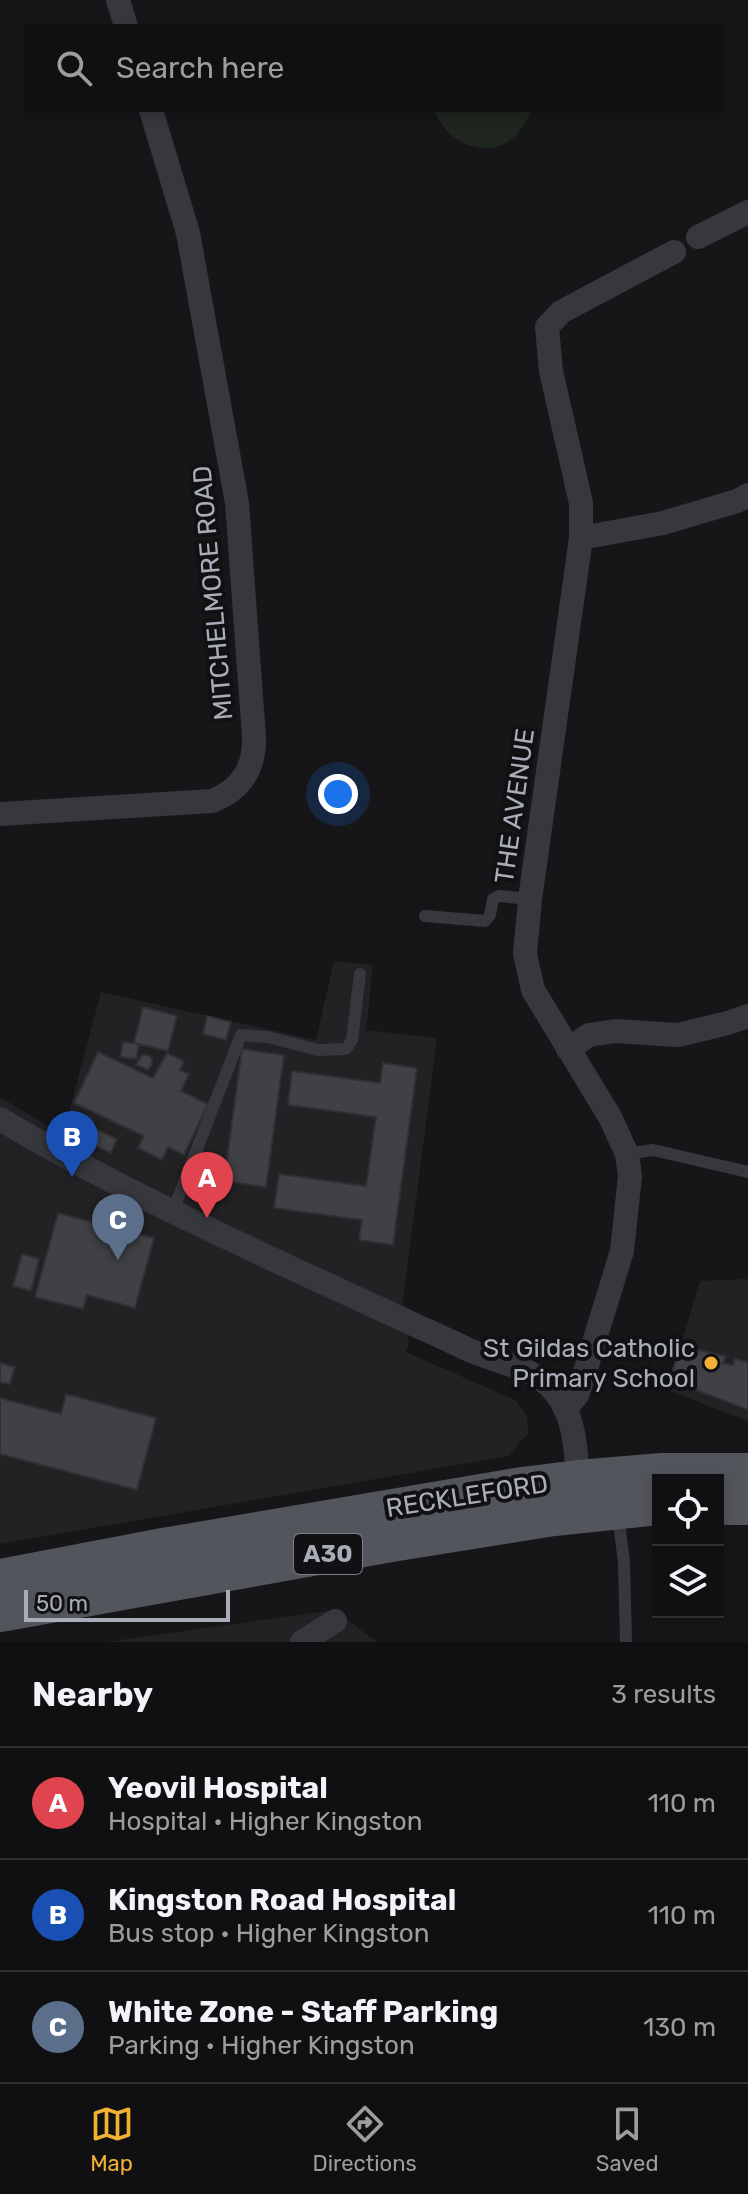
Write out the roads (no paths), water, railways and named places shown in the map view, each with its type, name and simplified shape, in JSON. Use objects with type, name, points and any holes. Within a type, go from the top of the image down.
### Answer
[{"type":"main road","name":"RECKLEFORD","points":[[0,1578],[394,1506],[578,1479],[662,1472],[748,1472]]},
{"type":"main road","points":[[724,1506],[748,1506]]},
{"type":"main road","name":"RECKLEFORD","points":[[0,1613],[391,1543],[554,1517],[652,1507]]},
{"type":"street","points":[[118,0],[125,24]]},
{"type":"street","name":"MITCHELMORE ROAD","points":[[0,814],[212,801],[223,797],[241,782],[252,761],[254,737],[237,503],[188,233],[152,112]]},
{"type":"street","points":[[698,237],[748,212]]},
{"type":"street","name":"THE AVENUE","points":[[565,1409],[577,1395],[622,1251],[630,1176],[627,1154],[610,1117],[533,990],[525,954],[581,538],[581,503],[551,371],[547,327],[561,312],[674,252]]},
{"type":"street","points":[[581,538],[663,523],[748,495]]},
{"type":"street","points":[[568,1049],[589,1035],[615,1031],[678,1035],[748,1016]]},
{"type":"street","points":[[0,1119],[79,1164],[173,1211],[470,1350],[534,1375],[555,1391],[565,1409],[574,1437],[578,1479]]},
{"type":"street","points":[[302,1642],[335,1621]]},
{"type":"lane","points":[[425,916],[485,921],[490,915],[493,899],[499,896],[530,899]]},
{"type":"lane","points":[[173,1211],[241,1035],[268,1037],[318,1050],[346,1049],[352,1040],[360,974]]},
{"type":"lane","points":[[627,1154],[653,1150],[748,1172]]},
{"type":"lane","points":[[618,1510],[624,1563],[626,1642]]},
{"type":"place","name":"Kingston Road Hospital","points":[[72,1177]]},
{"type":"place","name":"Yeovil Hospital","points":[[207,1218]]},
{"type":"place","name":"White Zone - Staff Parking","points":[[118,1260]]},
{"type":"place","name":"St Gildas Catholic Primary School","points":[[711,1363]]}]
